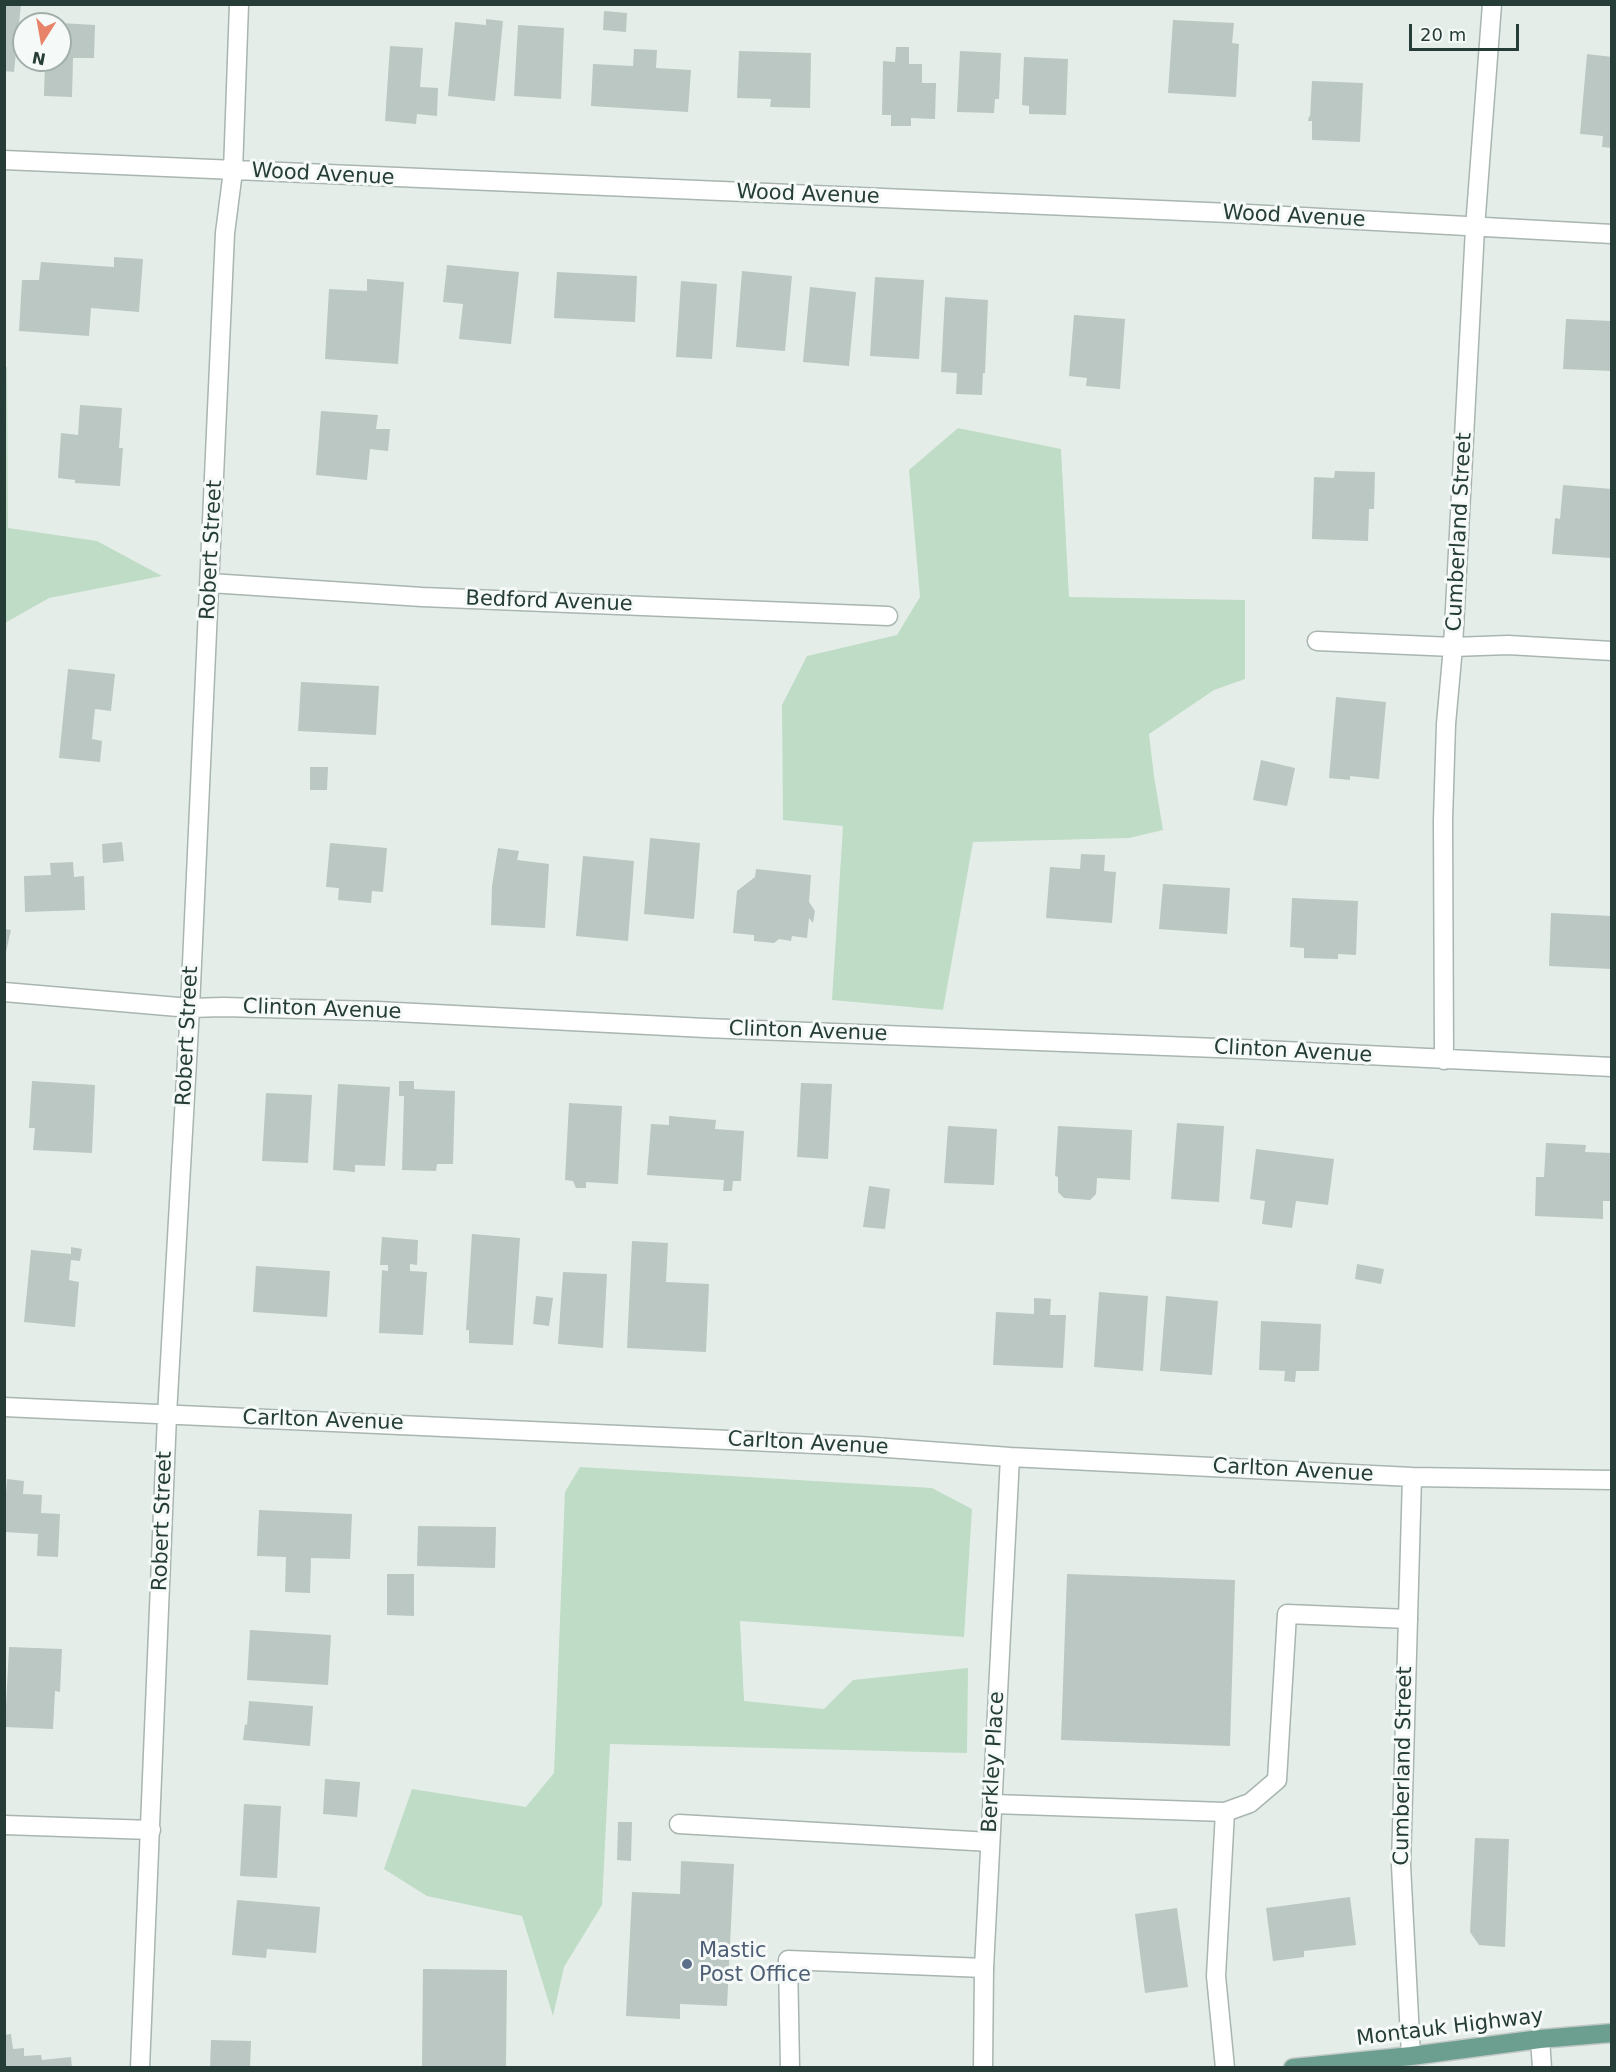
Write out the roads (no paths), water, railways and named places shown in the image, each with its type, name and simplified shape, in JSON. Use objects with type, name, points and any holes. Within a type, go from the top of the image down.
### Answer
[{"type":"main road","name":"Montauk Highway","points":[[1293,2067],[1411,2056],[1540,2039],[1611,2034]]},
{"type":"street","name":"Robert Street","points":[[140,2067],[167,1415],[190,1008],[225,233],[233,171],[239,4]]},
{"type":"street","name":"Cumberland Street","points":[[1444,1060],[1443,820],[1446,724],[1454,647],[1475,228],[1491,4]]},
{"type":"street","name":"Wood Avenue","points":[[4,160],[1230,213],[1611,234]]},
{"type":"street","name":"Bedford Avenue","points":[[210,583],[422,597],[888,616]]},
{"type":"street","points":[[1317,641],[1454,647],[1508,645],[1611,651]]},
{"type":"street","name":"Clinton Avenue","points":[[4,992],[190,1008],[377,1011],[705,1028],[1243,1049],[1611,1067]]},
{"type":"street","name":"Carlton Avenue","points":[[4,1407],[777,1442],[1010,1457],[1412,1477],[1611,1480]]},
{"type":"street","name":"Berkley Place","points":[[983,2067],[984,1968],[1010,1457]]},
{"type":"street","name":"Cumberland Street","points":[[1411,2056],[1401,1865],[1412,1477]]},
{"type":"street","points":[[993,1804],[1225,1812],[1250,1803],[1277,1780],[1287,1614],[1408,1619]]},
{"type":"street","points":[[1225,1812],[1216,1976],[1226,2067]]},
{"type":"street","points":[[679,1824],[990,1842]]},
{"type":"street","points":[[4,1825],[151,1830]]},
{"type":"street","points":[[790,2067],[788,1960],[984,1968]]},
{"type":"street","points":[[1540,2039],[1542,2067]]},
{"type":"place","name":"Mastic Post Office","points":[[687,1964]]}]
